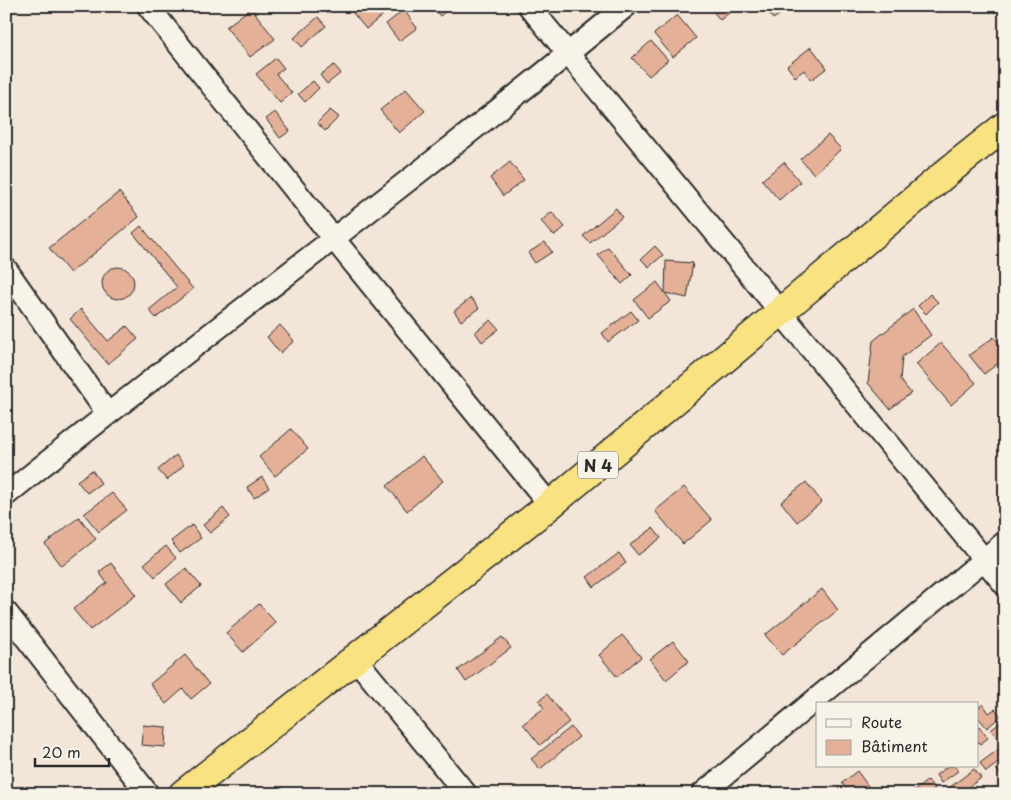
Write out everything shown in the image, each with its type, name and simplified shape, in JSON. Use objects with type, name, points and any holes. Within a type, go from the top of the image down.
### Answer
[{"type":"highway","name":"N 4","points":[[183,794],[550,505],[951,169],[1005,126]]},
{"type":"street","points":[[148,6],[550,505]]},
{"type":"street","points":[[529,6],[1005,585]]},
{"type":"street","points":[[6,495],[107,413],[334,239],[626,6]]},
{"type":"street","points":[[6,270],[107,413]]},
{"type":"street","points":[[702,794],[1005,542]]},
{"type":"street","points":[[6,612],[148,794]]},
{"type":"street","points":[[355,658],[466,794]]},
{"type":"building","points":[[351,6],[376,6],[383,15],[366,29],[349,8]]},
{"type":"building","points":[[432,6],[452,6],[440,16]]},
{"type":"building","points":[[709,6],[730,6],[733,10],[720,20]]},
{"type":"building","points":[[764,6],[781,6],[785,11],[773,19]]},
{"type":"building","points":[[251,8],[275,39],[250,57],[226,27]]},
{"type":"building","points":[[404,10],[417,28],[399,41],[386,24]]},
{"type":"building","points":[[677,15],[696,38],[673,57],[654,34]]},
{"type":"building","points":[[318,17],[326,26],[302,47],[294,38]]},
{"type":"building","points":[[651,41],[668,60],[649,76],[632,58]]},
{"type":"building","points":[[811,47],[827,68],[811,80],[804,70],[795,77],[787,66]]},
{"type":"building","points":[[276,58],[284,68],[276,74],[292,93],[280,103],[256,74]]},
{"type":"building","points":[[334,65],[341,73],[327,84],[320,75]]},
{"type":"building","points":[[313,81],[319,88],[305,102],[298,94]]},
{"type":"building","points":[[406,89],[425,111],[399,133],[380,110]]},
{"type":"building","points":[[330,110],[339,117],[325,131],[317,123]]},
{"type":"building","points":[[275,112],[290,131],[280,138],[266,119]]},
{"type":"building","points":[[828,135],[841,149],[814,174],[800,159]]},
{"type":"building","points":[[510,162],[524,180],[503,196],[490,178]]},
{"type":"building","points":[[784,162],[800,182],[779,200],[762,180]]},
{"type":"building","points":[[119,192],[139,217],[70,273],[49,248]]},
{"type":"building","points":[[616,208],[622,217],[590,243],[583,236]]},
{"type":"building","points":[[552,212],[565,227],[554,236],[541,221]]},
{"type":"building","points":[[141,226],[193,289],[156,318],[149,310],[177,287],[133,233]]},
{"type":"building","points":[[545,242],[552,252],[535,263],[528,253]]},
{"type":"building","points":[[655,246],[663,255],[649,267],[641,259]]},
{"type":"building","points":[[608,247],[632,275],[622,284],[598,255]]},
{"type":"building","points":[[666,261],[693,263],[687,298],[665,293]]},
{"type":"building","points":[[118,267],[124,268],[129,272],[133,277],[133,289],[129,294],[124,298],[118,299],[112,298],[107,294],[103,289],[102,283],[103,277],[107,272],[112,268]]},
{"type":"building","points":[[657,282],[671,301],[648,318],[634,300]]},
{"type":"building","points":[[930,294],[938,302],[926,314],[918,306]]},
{"type":"building","points":[[471,298],[479,308],[461,321],[454,311]]},
{"type":"building","points":[[81,309],[108,341],[127,326],[138,339],[108,364],[70,319]]},
{"type":"building","points":[[913,309],[931,335],[902,357],[900,380],[911,393],[890,409],[868,383],[873,341]]},
{"type":"building","points":[[631,311],[638,320],[608,342],[602,333]]},
{"type":"building","points":[[491,320],[499,329],[482,342],[475,332]]},
{"type":"building","points":[[280,325],[294,341],[280,353],[267,337]]},
{"type":"building","points":[[994,337],[1005,351],[1005,358],[984,374],[969,355]]},
{"type":"building","points":[[941,343],[976,383],[951,405],[916,364]]},
{"type":"building","points":[[291,429],[308,449],[275,476],[259,457]]},
{"type":"building","points":[[176,455],[184,465],[167,480],[158,470]]},
{"type":"building","points":[[422,456],[443,481],[407,511],[387,486]]},
{"type":"building","points":[[92,470],[101,483],[87,493],[77,481]]},
{"type":"building","points":[[262,477],[269,488],[254,498],[247,487]]},
{"type":"building","points":[[806,482],[822,502],[797,522],[781,502]]},
{"type":"building","points":[[684,487],[712,520],[683,544],[655,511]]},
{"type":"building","points":[[112,493],[127,510],[99,532],[84,514]]},
{"type":"building","points":[[223,508],[230,517],[210,533],[203,525]]},
{"type":"building","points":[[79,517],[96,539],[62,566],[45,544]]},
{"type":"building","points":[[192,525],[201,538],[180,553],[171,541]]},
{"type":"building","points":[[653,528],[661,538],[638,555],[630,545]]},
{"type":"building","points":[[166,546],[176,558],[155,577],[144,564]]},
{"type":"building","points":[[619,553],[626,563],[594,587],[587,577]]},
{"type":"building","points":[[111,563],[136,595],[90,630],[73,609],[107,583],[99,572]]},
{"type":"building","points":[[186,568],[201,586],[181,603],[166,584]]},
{"type":"building","points":[[822,589],[838,610],[782,655],[765,635]]},
{"type":"building","points":[[259,604],[276,623],[243,652],[226,633]]},
{"type":"building","points":[[622,635],[641,657],[617,677],[599,655]]},
{"type":"building","points":[[502,637],[511,648],[466,682],[458,670]]},
{"type":"building","points":[[673,641],[689,661],[666,680],[650,659]]},
{"type":"building","points":[[185,655],[209,684],[191,699],[183,689],[166,704],[150,684]]},
{"type":"building","points":[[547,694],[569,722],[540,745],[523,724],[544,708],[539,701]]},
{"type":"building","points":[[983,704],[989,713],[995,709],[1001,716],[987,728],[978,717],[978,708]]},
{"type":"building","points":[[1005,719],[1005,736],[999,740],[991,730]]},
{"type":"building","points":[[143,725],[166,727],[165,747],[141,745]]},
{"type":"building","points":[[978,726],[988,738],[980,744],[978,742]]},
{"type":"building","points":[[571,727],[579,737],[540,769],[531,759]]},
{"type":"building","points":[[999,749],[1005,758],[986,772],[980,763]]},
{"type":"building","points":[[1005,763],[1005,773],[1001,776],[996,769]]},
{"type":"building","points":[[945,768],[956,768],[958,771],[941,783],[936,775]]},
{"type":"building","points":[[974,769],[981,778],[959,794],[946,794],[945,791]]},
{"type":"building","points":[[857,771],[874,794],[850,794],[842,783]]},
{"type":"building","points":[[928,780],[935,789],[929,794],[916,794],[914,791]]}]
